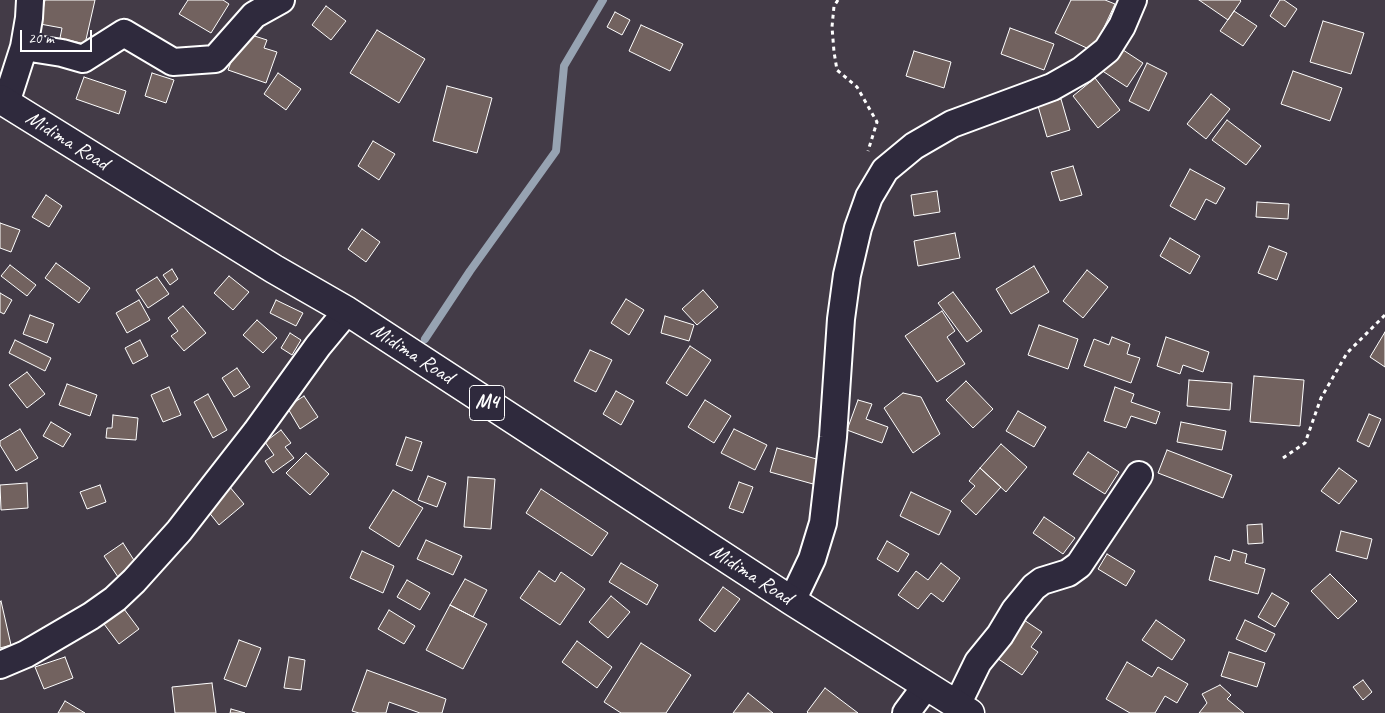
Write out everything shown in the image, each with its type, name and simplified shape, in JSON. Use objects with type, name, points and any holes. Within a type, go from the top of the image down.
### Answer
[{"type":"main road","name":"Midima Road","points":[[3,101],[274,269],[347,311],[792,601],[963,709]]},
{"type":"street","points":[[3,101],[24,47],[30,0]]},
{"type":"street","points":[[24,47],[62,53],[83,59],[124,33],[172,62],[215,59],[254,15],[281,0]]},
{"type":"street","points":[[792,601],[812,559],[823,523],[828,486],[844,293],[858,228],[869,196],[885,170],[914,146],[952,124],[1052,87],[1082,70],[1107,50],[1122,26],[1133,0]]},
{"type":"street","points":[[0,664],[26,654],[91,616],[115,599],[134,581],[205,498],[256,432],[318,346],[347,311]]},
{"type":"street","points":[[963,709],[978,662],[1000,635],[1015,610],[1042,581],[1068,573],[1078,565],[1139,475]]},
{"type":"street","points":[[906,713],[926,686]]},
{"type":"path","points":[[838,0],[834,6],[832,27],[837,70],[857,88],[877,122],[867,153]]},
{"type":"path","points":[[1284,458],[1305,443],[1321,398],[1347,353],[1385,315]]},
{"type":"building","points":[[45,0],[95,0],[85,44],[60,38],[62,28],[40,24]]},
{"type":"building","points":[[188,0],[223,0],[229,4],[211,33],[179,14]]},
{"type":"building","points":[[1071,0],[1105,0],[1115,4],[1093,51],[1055,33]]},
{"type":"building","points":[[1199,0],[1240,0],[1241,1],[1228,20]]},
{"type":"building","points":[[1280,0],[1284,0],[1297,9],[1285,27],[1270,16]]},
{"type":"building","points":[[326,6],[346,21],[331,40],[312,25]]},
{"type":"building","points":[[1234,11],[1257,26],[1243,46],[1220,31]]},
{"type":"building","points":[[615,12],[630,20],[622,35],[607,27]]},
{"type":"building","points":[[1323,21],[1364,33],[1351,74],[1310,62]]},
{"type":"building","points":[[641,25],[683,44],[670,71],[629,51]]},
{"type":"building","points":[[1010,28],[1054,44],[1044,70],[1001,54]]},
{"type":"building","points":[[377,30],[425,59],[399,103],[350,73]]},
{"type":"building","points":[[242,32],[267,40],[264,48],[277,52],[266,83],[228,70]]},
{"type":"building","points":[[1117,46],[1143,63],[1127,87],[1101,70]]},
{"type":"building","points":[[914,51],[951,62],[944,88],[906,76]]},
{"type":"building","points":[[1147,63],[1167,73],[1149,111],[1129,101]]},
{"type":"building","points":[[1293,71],[1342,88],[1330,121],[1281,104]]},
{"type":"building","points":[[152,73],[174,80],[166,103],[145,96]]},
{"type":"building","points":[[278,73],[301,89],[286,110],[264,94]]},
{"type":"building","points":[[84,77],[126,91],[119,114],[76,99]]},
{"type":"building","points":[[1095,78],[1120,110],[1098,128],[1073,96]]},
{"type":"building","points":[[447,86],[492,98],[477,153],[433,141]]},
{"type":"building","points":[[1211,94],[1230,109],[1206,139],[1187,124]]},
{"type":"building","points":[[1061,99],[1070,130],[1047,137],[1038,106]]},
{"type":"building","points":[[1227,120],[1261,146],[1246,165],[1212,140]]},
{"type":"building","points":[[373,141],[395,154],[379,180],[358,166]]},
{"type":"building","points":[[1073,166],[1082,195],[1060,201],[1051,172]]},
{"type":"building","points":[[1190,169],[1225,188],[1216,204],[1206,199],[1195,220],[1170,206]]},
{"type":"building","points":[[937,191],[940,212],[914,216],[911,195]]},
{"type":"building","points":[[46,195],[62,206],[49,227],[32,217]]},
{"type":"building","points":[[1257,202],[1289,204],[1288,219],[1256,217]]},
{"type":"building","points":[[0,223],[20,230],[11,252],[0,248]]},
{"type":"building","points":[[362,229],[380,242],[366,262],[348,249]]},
{"type":"building","points":[[955,233],[960,258],[918,266],[914,241]]},
{"type":"building","points":[[1170,238],[1200,256],[1190,274],[1160,256]]},
{"type":"building","points":[[1269,246],[1287,253],[1277,280],[1258,273]]},
{"type":"building","points":[[56,263],[90,288],[79,303],[45,278]]},
{"type":"building","points":[[10,265],[36,285],[27,296],[1,276]]},
{"type":"building","points":[[1034,266],[1049,292],[1011,314],[996,289]]},
{"type":"building","points":[[172,269],[178,279],[170,285],[163,275]]},
{"type":"building","points":[[1087,270],[1108,287],[1083,318],[1063,301]]},
{"type":"building","points":[[229,276],[249,292],[233,310],[214,293]]},
{"type":"building","points":[[157,277],[169,294],[148,308],[136,290]]},
{"type":"building","points":[[703,290],[718,307],[697,325],[682,309]]},
{"type":"building","points":[[953,292],[982,331],[967,342],[938,303]]},
{"type":"building","points":[[0,293],[12,300],[4,314],[0,312]]},
{"type":"building","points":[[626,299],[644,310],[629,335],[611,323]]},
{"type":"building","points":[[139,300],[150,320],[127,333],[116,313]]},
{"type":"building","points":[[276,300],[303,313],[296,326],[270,313]]},
{"type":"building","points":[[183,306],[206,333],[184,351],[171,336],[178,331],[168,318]]},
{"type":"building","points":[[942,311],[955,331],[947,337],[965,364],[937,382],[905,336]]},
{"type":"building","points":[[30,315],[54,324],[47,343],[23,334]]},
{"type":"building","points":[[665,316],[694,325],[689,341],[661,333]]},
{"type":"building","points":[[257,320],[277,338],[263,353],[243,335]]},
{"type":"building","points":[[1039,325],[1078,339],[1068,369],[1028,355]]},
{"type":"building","points":[[1385,332],[1385,367],[1370,357]]},
{"type":"building","points":[[290,333],[301,340],[292,355],[281,348]]},
{"type":"building","points":[[1112,337],[1130,344],[1127,354],[1140,358],[1131,383],[1084,366],[1094,339],[1109,345]]},
{"type":"building","points":[[1166,337],[1209,352],[1203,372],[1183,365],[1180,374],[1157,366]]},
{"type":"building","points":[[15,340],[51,358],[45,371],[9,353]]},
{"type":"building","points":[[140,340],[148,356],[133,364],[125,348]]},
{"type":"building","points":[[690,346],[711,360],[687,396],[666,383]]},
{"type":"building","points":[[590,350],[612,360],[596,392],[574,381]]},
{"type":"building","points":[[237,368],[250,387],[234,397],[222,378]]},
{"type":"building","points":[[27,372],[45,394],[27,408],[9,385]]},
{"type":"building","points":[[1254,376],[1304,380],[1300,426],[1250,422]]},
{"type":"building","points":[[1189,380],[1232,383],[1230,410],[1187,406]]},
{"type":"building","points":[[966,381],[993,409],[973,428],[946,400]]},
{"type":"building","points":[[67,384],[97,395],[90,416],[59,405]]},
{"type":"building","points":[[169,387],[181,415],[163,422],[151,395]]},
{"type":"building","points":[[1115,387],[1134,394],[1131,402],[1160,412],[1156,424],[1131,416],[1126,428],[1104,421]]},
{"type":"building","points":[[616,391],[634,401],[621,425],[603,414]]},
{"type":"building","points":[[903,393],[921,397],[940,434],[913,453],[884,408]]},
{"type":"building","points":[[208,394],[227,430],[213,438],[194,402]]},
{"type":"building","points":[[304,396],[318,417],[300,429],[287,407]]},
{"type":"building","points":[[705,400],[731,416],[714,443],[688,427]]},
{"type":"building","points":[[858,400],[872,404],[866,419],[888,427],[882,443],[847,430]]},
{"type":"building","points":[[1018,411],[1046,427],[1034,447],[1006,431]]},
{"type":"building","points":[[1369,414],[1381,419],[1369,447],[1357,441]]},
{"type":"building","points":[[113,415],[138,418],[136,440],[106,438],[107,428],[112,428]]},
{"type":"building","points":[[51,422],[71,434],[63,447],[43,436]]},
{"type":"building","points":[[1181,422],[1226,431],[1222,450],[1177,442]]},
{"type":"building","points":[[20,429],[38,458],[16,471],[0,445],[0,441]]},
{"type":"building","points":[[734,429],[767,445],[755,470],[721,453]]},
{"type":"building","points":[[281,430],[291,443],[285,447],[294,458],[273,473],[265,461],[274,455],[265,442]]},
{"type":"building","points":[[406,437],[422,442],[412,471],[396,465]]},
{"type":"building","points":[[1001,444],[1027,467],[1006,492],[980,468]]},
{"type":"building","points":[[777,448],[820,460],[813,484],[770,472]]},
{"type":"building","points":[[1167,450],[1232,475],[1223,498],[1158,473]]},
{"type":"building","points":[[1088,452],[1119,472],[1105,494],[1073,474]]},
{"type":"building","points":[[306,453],[329,474],[310,495],[286,473]]},
{"type":"building","points":[[980,468],[1001,487],[976,515],[961,501],[975,486],[969,481]]},
{"type":"building","points":[[1339,468],[1357,481],[1339,504],[1321,491]]},
{"type":"building","points":[[428,476],[446,483],[437,507],[418,500]]},
{"type":"building","points":[[468,477],[495,479],[491,529],[464,527]]},
{"type":"building","points":[[739,482],[753,487],[743,513],[729,508]]},
{"type":"building","points":[[27,483],[28,508],[1,510],[0,485]]},
{"type":"building","points":[[100,485],[106,502],[87,509],[80,492]]},
{"type":"building","points":[[229,486],[244,504],[219,525],[204,506]]},
{"type":"building","points":[[541,489],[608,533],[592,556],[526,513]]},
{"type":"building","points":[[393,490],[423,508],[399,547],[369,528]]},
{"type":"building","points":[[911,492],[951,511],[939,535],[900,516]]},
{"type":"building","points":[[1044,517],[1075,538],[1063,554],[1033,533]]},
{"type":"building","points":[[1262,524],[1263,543],[1248,544],[1247,525]]},
{"type":"building","points":[[1341,531],[1372,539],[1367,559],[1336,551]]},
{"type":"building","points":[[426,540],[462,556],[453,575],[417,559]]},
{"type":"building","points":[[887,541],[909,554],[898,572],[877,559]]},
{"type":"building","points":[[123,543],[139,568],[120,580],[104,556]]},
{"type":"building","points":[[1233,550],[1247,554],[1245,563],[1265,569],[1258,594],[1209,580],[1215,556],[1230,561]]},
{"type":"building","points":[[362,551],[394,566],[383,593],[350,578]]},
{"type":"building","points":[[1107,554],[1135,571],[1126,586],[1098,569]]},
{"type":"building","points":[[621,563],[658,585],[647,605],[609,582]]},
{"type":"building","points":[[941,563],[960,578],[943,602],[931,593],[918,609],[898,595],[916,571],[928,580]]},
{"type":"building","points":[[539,571],[555,582],[561,572],[585,589],[560,625],[520,598]]},
{"type":"building","points":[[1330,574],[1357,601],[1338,619],[1311,591]]},
{"type":"building","points":[[465,579],[487,590],[473,617],[450,605]]},
{"type":"building","points":[[407,580],[430,593],[420,610],[397,597]]},
{"type":"building","points":[[723,587],[740,599],[715,632],[699,620]]},
{"type":"building","points":[[1272,593],[1289,603],[1275,627],[1258,617]]},
{"type":"building","points":[[611,596],[630,612],[608,638],[589,622]]},
{"type":"building","points":[[118,601],[139,629],[119,644],[98,616]]},
{"type":"building","points":[[0,602],[11,645],[0,648]]},
{"type":"building","points":[[450,605],[487,624],[463,669],[426,650]]},
{"type":"building","points":[[389,610],[415,626],[404,644],[378,629]]},
{"type":"building","points":[[1021,618],[1042,632],[1031,647],[1038,652],[1022,675],[994,656]]},
{"type":"building","points":[[1156,620],[1185,640],[1172,660],[1142,640]]},
{"type":"building","points":[[1245,620],[1275,634],[1266,652],[1236,639]]},
{"type":"building","points":[[239,640],[261,648],[246,687],[224,679]]},
{"type":"building","points":[[577,641],[612,667],[597,688],[562,662]]},
{"type":"building","points":[[641,643],[691,675],[666,713],[621,713],[604,702]]},
{"type":"building","points":[[1229,652],[1265,663],[1257,687],[1221,676]]},
{"type":"building","points":[[65,657],[73,678],[44,689],[35,667]]},
{"type":"building","points":[[289,657],[305,660],[301,690],[284,688]]},
{"type":"building","points":[[1127,662],[1152,677],[1158,667],[1188,684],[1177,703],[1165,696],[1155,713],[1130,713],[1106,699]]},
{"type":"building","points":[[367,670],[446,699],[442,713],[420,713],[389,702],[386,713],[359,713],[352,711]]},
{"type":"building","points":[[1363,680],[1372,692],[1363,700],[1353,687]]},
{"type":"building","points":[[212,683],[216,713],[175,713],[172,687]]},
{"type":"building","points":[[1220,685],[1231,695],[1227,699],[1244,713],[1199,713],[1207,703],[1202,694]]},
{"type":"building","points":[[825,688],[858,713],[808,713]]},
{"type":"building","points":[[748,693],[773,713],[733,713]]},
{"type":"building","points":[[65,701],[85,713],[58,713]]},
{"type":"building","points":[[231,709],[245,713],[230,713]]},
{"type":"waterway","points":[[425,339],[470,271],[556,151],[564,66],[603,0]]}]
